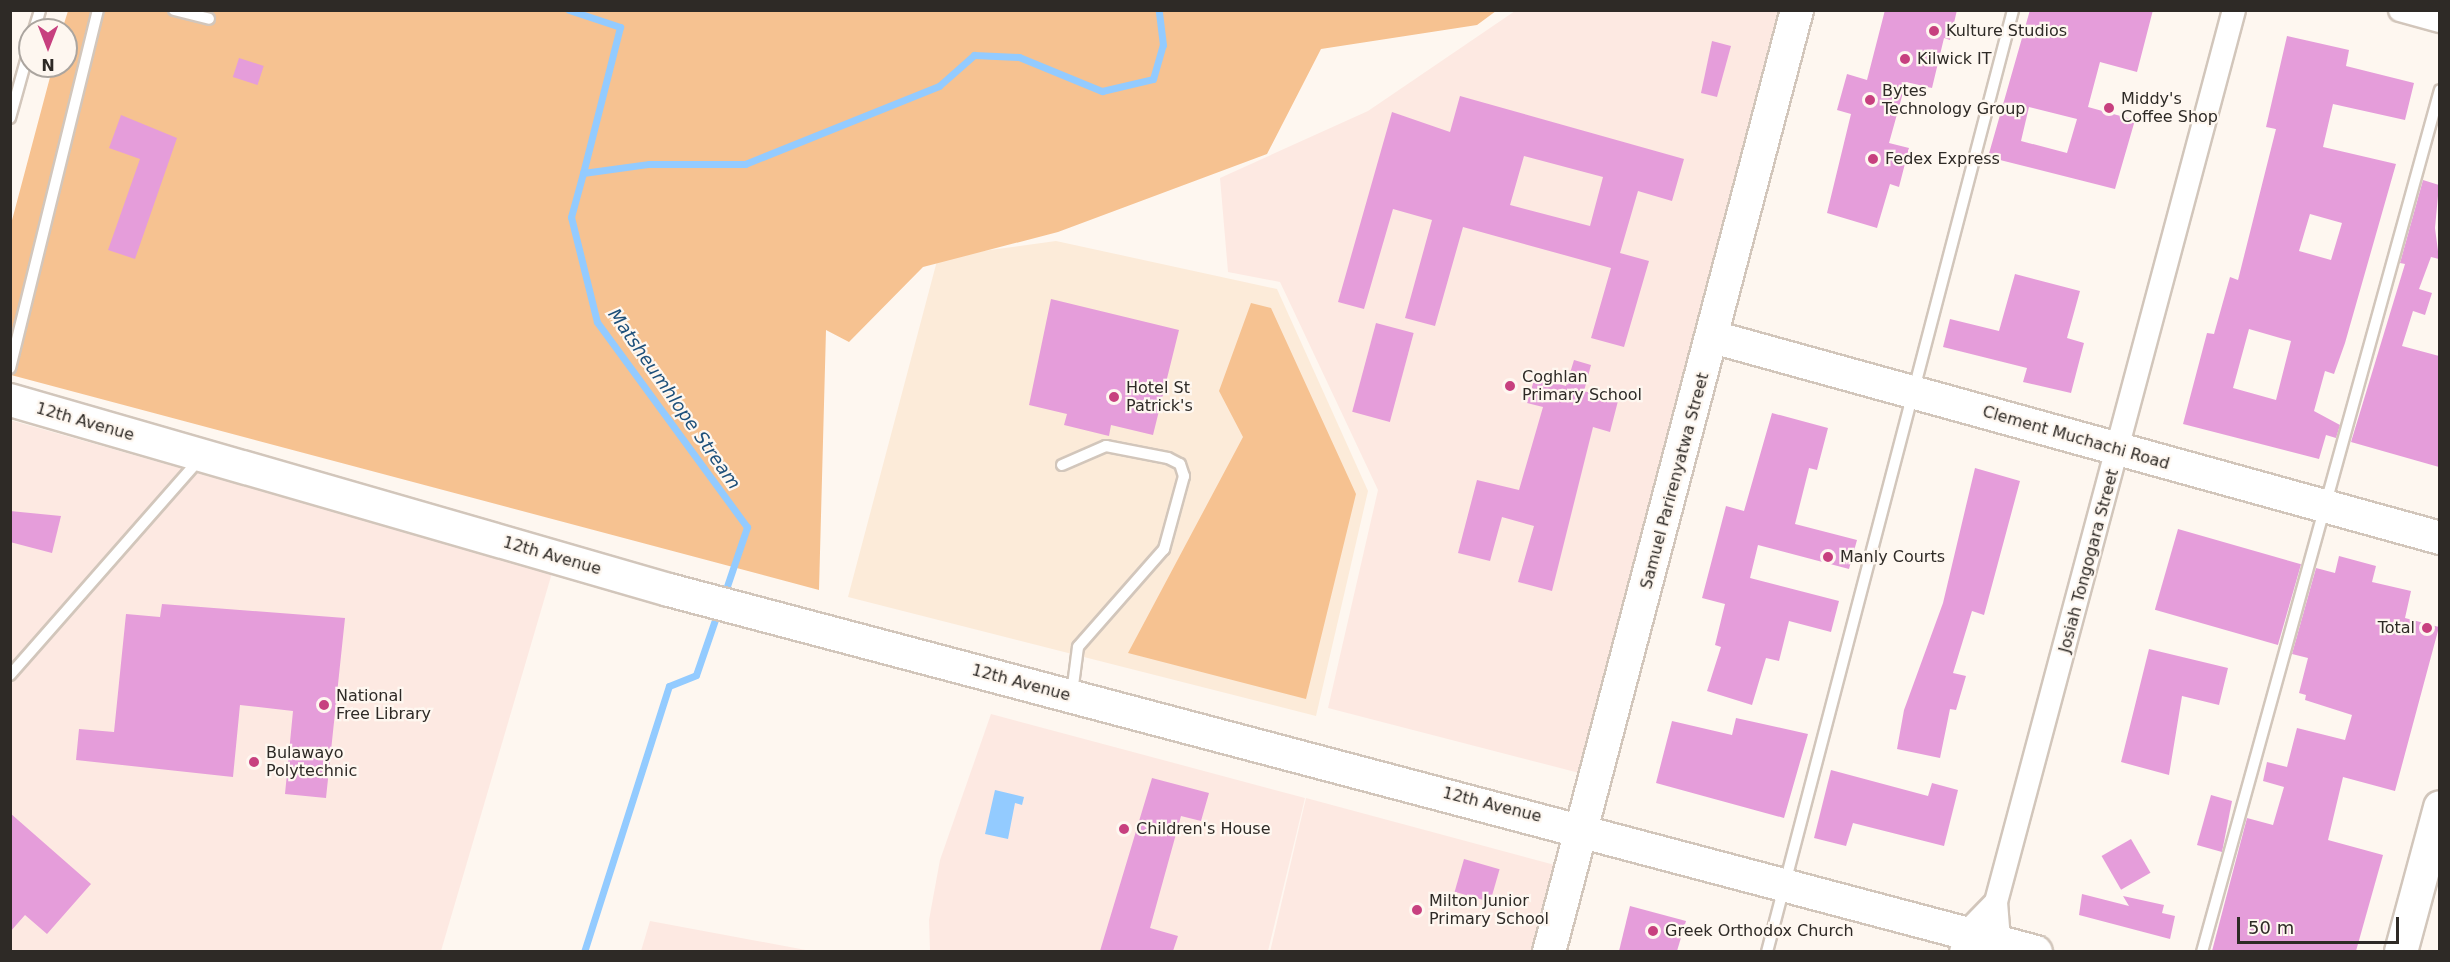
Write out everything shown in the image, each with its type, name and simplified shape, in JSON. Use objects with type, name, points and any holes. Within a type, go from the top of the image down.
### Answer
[{"type":"main road","name":"Samuel Parirenyatwa Street","points":[[1549,951],[1713,336],[1797,10]]},
{"type":"main road","name":"Clement Muchachi Road","points":[[1713,336],[2119,451],[2439,538]]},
{"type":"main road","name":"12th Avenue","points":[[10,400],[669,590],[1583,828],[1785,885],[1964,942],[2036,951]]},
{"type":"main road","points":[[2401,951],[2439,807]]},
{"type":"street","name":"Josiah Tongogara Street","points":[[2001,947],[1996,902],[2119,451],[2234,10]]},
{"type":"street","points":[[2400,10],[2439,21]]},
{"type":"street","name":"Josiah Tongogara Street","points":[[1964,942],[1996,902]]},
{"type":"lane","points":[[10,368],[98,10]]},
{"type":"lane","points":[[174,10],[209,20]]},
{"type":"lane","points":[[1767,951],[1916,392],[2013,10]]},
{"type":"lane","points":[[10,118],[21,78]]},
{"type":"lane","points":[[2202,951],[2327,507],[2439,90]]},
{"type":"lane","points":[[1062,465],[1106,446],[1168,458],[1180,464],[1184,476],[1164,549],[1078,647],[1071,696]]},
{"type":"lane","points":[[10,675],[202,456]]},
{"type":"shaded area","points":[[68,11],[1496,11],[1477,25],[1321,49],[1267,154],[1058,232],[923,267],[849,342],[826,330],[819,590],[11,375],[11,224],[50,78],[78,78],[78,18],[66,18]]},
{"type":"shaded area","name":"Coghlan Primary School","points":[[1515,11],[1788,11],[1591,776],[1328,708],[1378,490],[1280,282],[1228,272],[1220,178],[1368,111]]},
{"type":"shaded area","points":[[1056,241],[1277,289],[1368,491],[1316,716],[848,597],[938,257]]},
{"type":"shaded area","points":[[1251,303],[1271,308],[1356,494],[1306,699],[1128,653],[1243,437],[1219,391]]},
{"type":"shaded area","name":"Bulawayo Polytechnic","points":[[10,420],[552,573],[441,951],[11,951]]},
{"type":"shaded area","name":"Children's House","points":[[991,714],[1305,798],[1268,951],[930,952],[929,920],[940,860]]},
{"type":"shaded area","name":"Milton Junior Primary School","points":[[1306,798],[1566,868],[1542,951],[1270,952]]},
{"type":"shaded area","points":[[650,921],[811,951],[641,951]]},
{"type":"water","points":[[995,790],[1024,797],[1022,805],[1015,803],[1008,839],[985,834]]},
{"type":"building","points":[[1885,10],[1957,10],[1950,40],[1944,38],[1932,88],[1906,82],[1889,143],[1909,148],[1899,187],[1890,184],[1877,228],[1827,213],[1851,114],[1837,110],[1847,74],[1867,80]]},
{"type":"building","points":[[2030,10],[2153,10],[2137,72],[2100,62],[2088,107],[2135,120],[2115,189],[1988,157]],"holes":[[[2029,107],[2077,119],[2067,153],[2021,141]]]},
{"type":"building","points":[[2287,36],[2349,50],[2346,66],[2414,83],[2405,120],[2333,104],[2323,147],[2396,164],[2345,343],[2334,374],[2325,371],[2314,411],[2340,425],[2336,438],[2326,435],[2319,459],[2183,424],[2207,333],[2214,334],[2230,277],[2238,280],[2276,129],[2266,127]],"holes":[[[2310,214],[2342,223],[2331,260],[2299,251]],[[2249,329],[2291,341],[2276,400],[2233,388]]]},
{"type":"building","points":[[1712,41],[1731,46],[1717,97],[1701,93]]},
{"type":"building","points":[[239,58],[264,66],[258,85],[233,77]]},
{"type":"building","points":[[1460,96],[1684,159],[1672,201],[1638,191],[1620,253],[1649,261],[1624,347],[1591,338],[1611,268],[1463,227],[1435,326],[1405,318],[1432,220],[1393,209],[1364,309],[1338,302],[1392,112],[1450,132]],"holes":[[[1524,156],[1603,177],[1590,226],[1510,205]]]},
{"type":"building","points":[[121,115],[177,138],[135,259],[108,250],[140,159],[109,148]]},
{"type":"building","points":[[2423,180],[2439,185],[2435,228],[2439,259],[2431,257],[2419,289],[2432,293],[2425,315],[2413,311],[2402,346],[2439,356],[2439,467],[2351,442],[2405,264],[2400,263]]},
{"type":"building","points":[[2015,274],[2080,291],[2067,338],[2084,343],[2071,393],[2023,382],[2027,368],[1943,347],[1950,319],[1999,331]]},
{"type":"building","points":[[1051,299],[1179,330],[1153,435],[1111,425],[1109,436],[1064,425],[1067,414],[1029,405]]},
{"type":"building","points":[[1376,323],[1414,333],[1390,422],[1352,412]]},
{"type":"building","points":[[1574,360],[1591,365],[1584,391],[1618,401],[1610,432],[1593,427],[1552,591],[1518,582],[1534,526],[1502,517],[1490,561],[1458,553],[1477,480],[1519,490],[1543,407],[1527,403],[1535,377],[1566,386]]},
{"type":"building","points":[[1772,413],[1828,428],[1817,470],[1809,468],[1795,524],[1857,540],[1849,569],[1758,545],[1750,578],[1839,601],[1831,632],[1789,621],[1779,661],[1766,658],[1752,705],[1707,691],[1721,647],[1715,645],[1725,604],[1702,598],[1726,506],[1744,511]]},
{"type":"building","points":[[1975,468],[2020,481],[1984,615],[1972,611],[1953,673],[1966,676],[1956,710],[1950,709],[1940,758],[1897,749],[1904,710],[1943,603]]},
{"type":"building","points":[[10,511],[61,516],[52,553],[10,542]]},
{"type":"building","points":[[2178,529],[2301,564],[2278,645],[2155,610]]},
{"type":"building","points":[[2339,556],[2376,566],[2372,582],[2411,591],[2405,618],[2439,627],[2395,791],[2343,777],[2328,840],[2383,855],[2356,951],[2212,951],[2247,818],[2273,825],[2284,787],[2263,781],[2267,762],[2287,767],[2297,728],[2345,740],[2352,715],[2305,700],[2306,695],[2299,693],[2308,658],[2292,654],[2316,568],[2335,573]]},
{"type":"building","points":[[162,604],[345,618],[326,798],[285,794],[293,711],[240,705],[233,777],[76,760],[79,729],[114,732],[126,614],[160,617]]},
{"type":"building","points":[[2149,649],[2228,668],[2219,705],[2182,696],[2169,775],[2121,762]]},
{"type":"building","points":[[1736,718],[1808,734],[1784,818],[1656,783],[1672,721],[1732,735]]},
{"type":"building","points":[[1831,770],[1928,796],[1932,783],[1958,790],[1944,846],[1853,823],[1846,846],[1814,838]]},
{"type":"building","points":[[1152,778],[1209,793],[1201,821],[1181,816],[1150,928],[1178,936],[1173,951],[1100,951]]},
{"type":"building","points":[[2211,795],[2232,801],[2222,852],[2197,845]]},
{"type":"building","points":[[10,813],[91,884],[47,934],[25,915],[10,932]]},
{"type":"building","points":[[2131,839],[2150,873],[2121,890],[2102,856]]},
{"type":"building","points":[[1464,859],[1500,869],[1490,902],[1455,892]]},
{"type":"building","points":[[2082,894],[2129,906],[2123,896],[2164,905],[2162,913],[2175,916],[2170,939],[2079,915]]},
{"type":"building","name":"Greek Orthodox Church","points":[[1630,906],[1686,921],[1677,951],[1619,951]]},
{"type":"waterway","name":"Matsheumhlope Stream","points":[[569,10],[620,27],[583,173]]},
{"type":"waterway","name":"Matsheumhlope Stream","points":[[724,595],[747,527],[597,322],[571,217],[583,173],[649,164],[745,164],[939,86],[974,55],[1019,57],[1102,91],[1153,79],[1163,45],[1159,10]]},
{"type":"waterway","name":"Matsheumhlope Stream","points":[[584,952],[669,686],[696,675],[718,611]]},
{"type":"place","name":"Kulture Studios","points":[[1934,31]]},
{"type":"place","name":"Kilwick IT","points":[[1905,59]]},
{"type":"place","name":"Bytes Technology Group","points":[[1870,100]]},
{"type":"place","name":"Middy's Coffee Shop","points":[[2109,108]]},
{"type":"place","name":"Fedex Express","points":[[1873,159]]},
{"type":"place","name":"Coghlan Primary School","points":[[1510,386]]},
{"type":"place","name":"Hotel St Patrick's","points":[[1114,397]]},
{"type":"place","name":"Manly Courts","points":[[1828,557]]},
{"type":"place","name":"Total","points":[[2427,628]]},
{"type":"place","name":"National Free Library","points":[[324,705]]},
{"type":"place","name":"Bulawayo Polytechnic","points":[[254,762]]},
{"type":"place","name":"Children's House","points":[[1124,829]]},
{"type":"place","name":"Milton Junior Primary School","points":[[1417,910]]},
{"type":"place","name":"Greek Orthodox Church","points":[[1653,931]]}]
